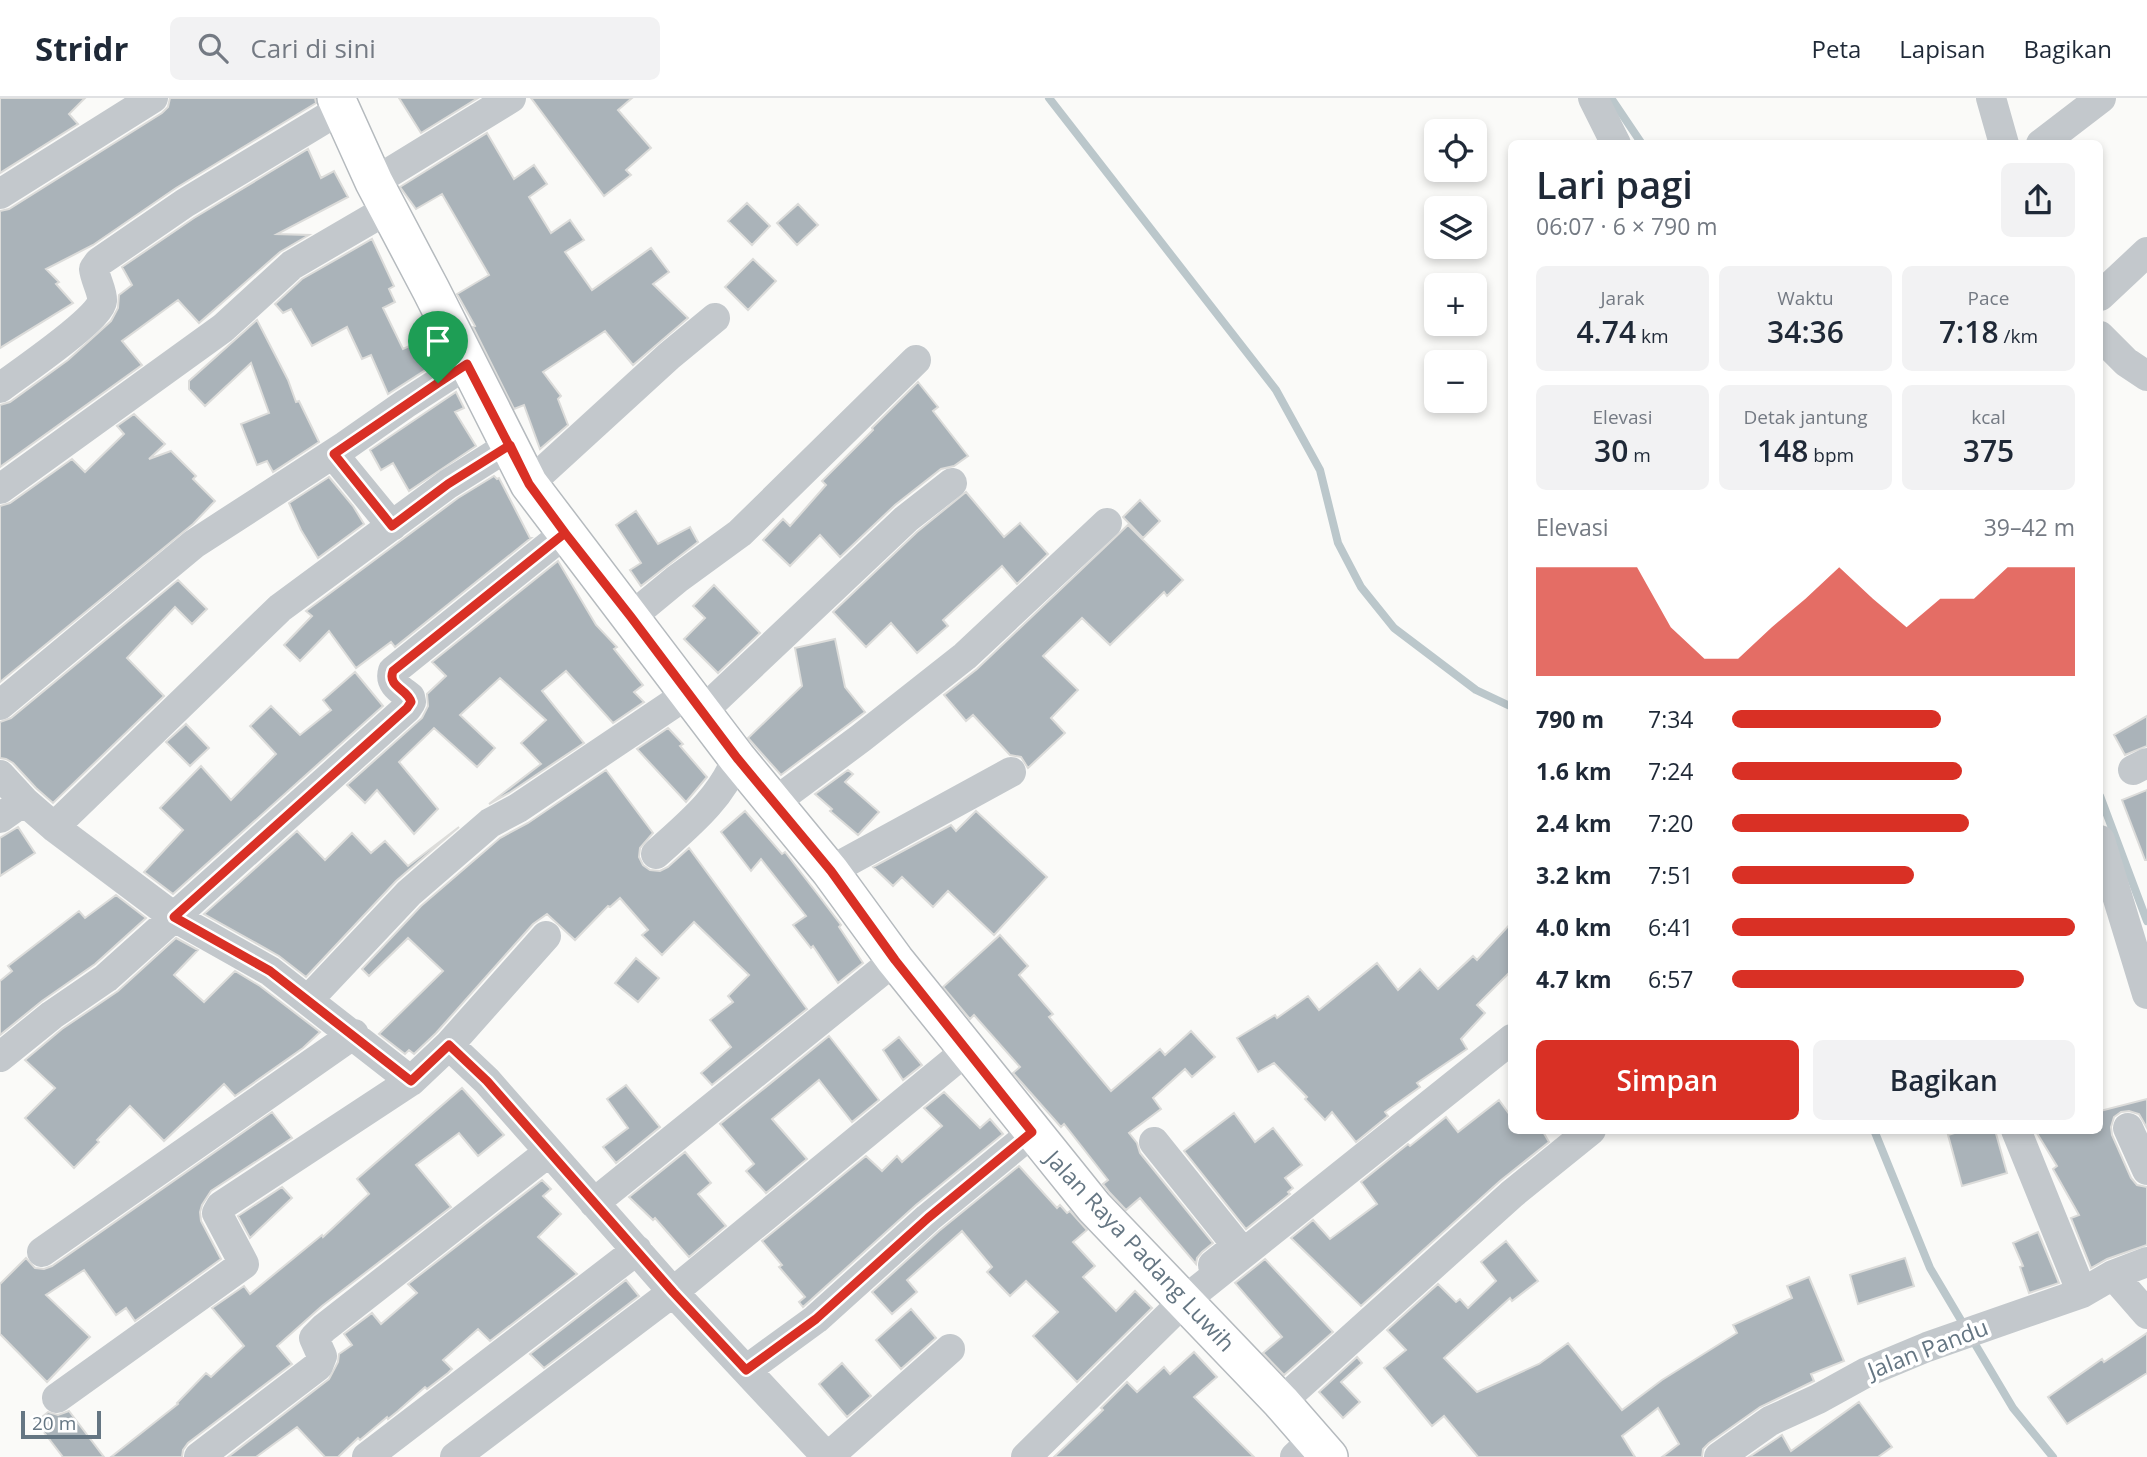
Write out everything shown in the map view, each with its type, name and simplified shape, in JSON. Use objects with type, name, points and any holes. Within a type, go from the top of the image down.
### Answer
[{"type":"main road","name":"Jalan Raya Padang Luwih","points":[[338,104],[381,196],[529,484],[737,758],[831,871],[895,960],[966,1051],[1094,1207],[1280,1402],[1313,1451]]},
{"type":"street","points":[[0,194],[153,98]]},
{"type":"street","points":[[0,489],[223,328],[292,265],[511,98]]},
{"type":"street","points":[[1593,98],[1614,140]]},
{"type":"street","points":[[1991,98],[2003,140]]},
{"type":"street","points":[[2046,140],[2101,98]]},
{"type":"street","points":[[0,388],[76,331],[98,311],[102,302],[94,270],[99,262],[338,104]]},
{"type":"street","points":[[2103,293],[2147,252]]},
{"type":"street","points":[[529,484],[669,356],[715,318]]},
{"type":"street","points":[[2103,339],[2126,362],[2147,376]]},
{"type":"street","points":[[631,617],[740,533],[916,360]]},
{"type":"street","points":[[0,705],[194,544],[467,364]]},
{"type":"street","points":[[54,827],[248,640],[264,621],[448,484],[510,445]]},
{"type":"street","points":[[334,454],[392,526]]},
{"type":"street","points":[[308,1000],[409,893],[490,822],[696,702],[898,526],[952,483]]},
{"type":"street","points":[[775,802],[965,656],[1107,523]]},
{"type":"street","points":[[0,1057],[52,1015],[106,978],[407,708],[411,702],[410,697],[393,682],[393,671],[565,533]]},
{"type":"street","points":[[656,854],[713,799],[730,775],[737,758]]},
{"type":"street","points":[[831,871],[1012,772]]},
{"type":"street","points":[[0,775],[54,827],[174,917],[270,971],[411,1081]]},
{"type":"street","points":[[0,818],[24,800]]},
{"type":"street","points":[[2103,850],[2147,994]]},
{"type":"street","points":[[57,1398],[244,1264],[217,1213],[221,1206],[411,1081],[449,1045],[546,936]]},
{"type":"street","points":[[594,1203],[895,960]]},
{"type":"street","points":[[42,1252],[354,1034]]},
{"type":"street","points":[[1181,1297],[1508,1043]]},
{"type":"street","points":[[449,1045],[487,1081],[673,1292],[827,1457],[950,1349]]},
{"type":"street","points":[[454,1457],[673,1292],[966,1051]]},
{"type":"street","points":[[2128,1128],[2147,1170]]},
{"type":"street","points":[[746,1370],[816,1319],[928,1218],[1032,1132]]},
{"type":"street","points":[[1280,1402],[1512,1194],[1586,1134]]},
{"type":"street","points":[[2018,1134],[2082,1293]]},
{"type":"street","points":[[1026,1457],[1181,1297],[1233,1249],[1235,1243],[1154,1142]]},
{"type":"street","points":[[199,1457],[318,1366],[322,1356],[314,1338],[324,1328],[549,1152]]},
{"type":"street","points":[[367,1457],[637,1250]]},
{"type":"street","name":"Jalan Pandu","points":[[1719,1457],[1770,1421],[1818,1399],[1867,1371],[2082,1293],[2113,1275],[2147,1262]]},
{"type":"street","points":[[2113,1275],[2147,1314]]},
{"type":"building","points":[[0,98],[85,98],[69,114],[78,124],[0,173]]},
{"type":"building","points":[[170,98],[315,98],[316,103],[176,188],[93,245],[46,269],[73,303],[0,348],[0,211],[9,209],[162,113],[168,107]]},
{"type":"building","points":[[399,98],[478,98],[421,133]]},
{"type":"building","points":[[531,98],[632,98],[618,110],[651,148],[626,170],[631,175],[604,196]]},
{"type":"building","points":[[487,133],[514,179],[534,165],[547,184],[529,197],[551,233],[570,220],[584,240],[565,252],[592,290],[651,248],[669,272],[653,284],[688,318],[633,365],[605,331],[543,372],[561,396],[558,399],[568,425],[540,449],[524,405],[514,409],[457,294],[489,275],[442,194],[416,209],[400,187]]},
{"type":"building","points":[[308,149],[321,178],[334,171],[348,197],[277,234],[309,235],[280,252],[199,323],[178,300],[122,341],[142,365],[0,467],[0,405],[10,402],[68,360],[111,321],[118,308],[119,295],[132,285],[122,267],[194,218]]},
{"type":"building","points":[[747,203],[770,226],[752,245],[728,221]]},
{"type":"building","points":[[798,204],[818,225],[797,245],[777,223]]},
{"type":"building","points":[[372,239],[394,286],[389,289],[395,302],[383,308],[403,349],[416,343],[427,369],[388,394],[371,355],[362,359],[347,327],[312,346],[291,309],[283,313],[275,304],[302,279]]},
{"type":"building","points":[[753,259],[776,281],[748,310],[725,287]]},
{"type":"building","points":[[257,320],[288,380],[296,402],[299,401],[319,442],[273,472],[267,461],[257,465],[241,424],[269,413],[251,363],[205,406],[189,389],[189,381]]},
{"type":"building","points":[[918,382],[938,407],[933,411],[968,456],[954,466],[941,469],[895,505],[840,557],[820,535],[790,566],[763,540],[783,519],[790,526],[826,485],[822,481]]},
{"type":"building","points":[[456,392],[464,408],[455,412],[476,446],[409,491],[393,463],[381,470],[370,450]]},
{"type":"building","points":[[134,414],[165,444],[149,459],[171,451],[196,476],[193,479],[215,501],[193,524],[0,682],[0,506],[10,503],[72,459],[85,472],[124,434],[117,426]]},
{"type":"building","points":[[494,476],[499,478],[531,538],[395,647],[391,642],[356,668],[329,631],[300,661],[284,645],[312,616],[306,611],[458,498]]},
{"type":"building","points":[[329,477],[364,524],[318,558],[289,503]]},
{"type":"building","points":[[966,492],[1004,537],[1020,523],[1048,554],[1017,584],[1002,566],[943,620],[948,626],[917,653],[891,623],[866,647],[833,612],[917,532]]},
{"type":"building","points":[[1140,500],[1160,521],[1143,538],[1123,517]]},
{"type":"building","points":[[636,511],[658,544],[690,527],[698,542],[641,586],[630,570],[641,563],[616,525]]},
{"type":"building","points":[[1128,525],[1183,580],[1167,596],[1164,592],[1110,645],[1082,618],[1043,656],[1078,690],[1051,718],[1065,733],[1028,768],[1021,757],[1010,755],[973,715],[966,721],[944,695],[977,669]]},
{"type":"building","points":[[558,561],[596,625],[617,647],[614,649],[643,685],[634,692],[644,702],[613,723],[566,671],[542,691],[584,743],[489,804],[541,764],[521,743],[546,720],[500,678],[460,715],[495,748],[477,767],[434,728],[399,762],[438,809],[414,834],[377,790],[365,803],[347,785],[422,718],[428,706],[427,694],[446,676],[432,662]]},
{"type":"building","points":[[178,580],[207,609],[192,624],[175,607],[127,658],[164,696],[53,803],[13,763],[0,758],[0,722],[11,718]]},
{"type":"building","points":[[714,585],[760,633],[718,673],[684,639],[705,618],[693,606]]},
{"type":"building","points":[[835,639],[845,687],[865,712],[781,775],[748,738],[802,686],[795,648]]},
{"type":"building","points":[[355,672],[383,706],[173,894],[144,872],[183,830],[160,808],[201,766],[231,800],[276,754],[250,726],[271,706],[300,735],[331,710],[323,700]]},
{"type":"building","points":[[2147,716],[2147,746],[2125,755],[2114,735]]},
{"type":"building","points":[[186,724],[209,748],[190,766],[166,742]]},
{"type":"building","points":[[668,728],[707,777],[686,802],[637,749]]},
{"type":"building","points":[[606,770],[653,833],[640,848],[639,857],[643,865],[650,870],[660,871],[689,848],[807,1009],[712,1085],[701,1073],[731,1047],[710,1020],[733,1002],[728,996],[749,975],[694,922],[662,955],[642,935],[648,930],[620,898],[608,906],[575,940],[547,914],[533,924],[414,1054],[409,1050],[405,1054],[379,1034],[443,971],[408,938],[369,976],[362,969],[421,906],[500,838],[528,823]]},
{"type":"building","points":[[848,770],[853,774],[845,782],[879,812],[858,835],[815,794]]},
{"type":"building","points":[[2147,790],[2147,860],[2145,860],[2122,800]]},
{"type":"building","points":[[745,811],[782,854],[785,852],[841,925],[839,927],[863,963],[838,983],[813,946],[811,948],[793,925],[806,916],[761,859],[751,871],[721,832]]},
{"type":"building","points":[[976,811],[1047,877],[994,935],[948,891],[933,907],[902,877],[893,886],[873,867],[951,825],[956,831]]},
{"type":"building","points":[[18,827],[35,853],[0,876],[0,838]]},
{"type":"building","points":[[459,827],[396,881],[306,977],[279,956],[204,914],[297,831],[325,860],[352,833],[371,853],[385,841],[408,866]]},
{"type":"building","points":[[116,895],[146,918],[95,964],[0,1035],[0,981],[12,971],[8,966],[79,911],[85,918]]},
{"type":"building","points":[[1508,926],[1508,974],[1477,1005],[1485,1013],[1461,1039],[1467,1049],[1417,1083],[1420,1087],[1385,1112],[1388,1116],[1356,1142],[1332,1112],[1325,1120],[1274,1063],[1258,1072],[1237,1038],[1275,1015],[1277,1018],[1308,996],[1319,1010],[1377,963],[1398,990],[1420,969],[1438,989],[1473,956],[1477,960]]},
{"type":"building","points":[[1000,935],[1028,966],[1019,975],[1053,1014],[1049,1017],[1111,1091],[1160,1049],[1165,1055],[1191,1031],[1215,1057],[1192,1077],[1185,1069],[1153,1098],[1161,1109],[1129,1133],[1137,1143],[1140,1153],[1213,1243],[1197,1258],[1196,1264],[1140,1198],[1126,1210],[1110,1193],[1103,1184],[1108,1180],[1064,1124],[1061,1127],[1013,1073],[1020,1067],[974,1015],[970,1019],[943,987]]},
{"type":"building","points":[[176,938],[198,950],[174,975],[204,1002],[235,971],[260,986],[320,1032],[303,1048],[235,1096],[224,1084],[164,1141],[130,1106],[74,1168],[25,1118],[55,1088],[25,1060],[62,1029],[118,991]]},
{"type":"building","points":[[636,958],[659,978],[638,1002],[615,983]]},
{"type":"building","points":[[829,1036],[879,1100],[852,1122],[819,1080],[772,1119],[807,1159],[766,1193],[746,1171],[754,1164],[720,1124]]},
{"type":"building","points":[[899,1037],[922,1065],[903,1080],[883,1050]]},
{"type":"building","points":[[626,1085],[660,1127],[616,1163],[603,1147],[628,1128],[607,1099]]},
{"type":"building","points":[[462,1088],[504,1135],[478,1156],[459,1133],[416,1165],[451,1207],[322,1306],[277,1346],[292,1364],[188,1443],[182,1457],[111,1457],[178,1404],[206,1373],[211,1377],[244,1346],[212,1308],[244,1286],[250,1294],[322,1235],[323,1237],[369,1194],[357,1179]]},
{"type":"building","points":[[944,1092],[980,1128],[990,1119],[1003,1134],[916,1205],[803,1307],[799,1302],[805,1297],[779,1267],[782,1265],[762,1241],[866,1156],[882,1171],[897,1156],[902,1162],[942,1126],[924,1108]]},
{"type":"building","points":[[2147,1099],[2147,1128],[2139,1114],[2129,1111],[2114,1117],[2111,1127],[2131,1178],[2137,1185],[2147,1187],[2147,1245],[2107,1259],[2091,1268],[2071,1218],[2079,1215],[2053,1169],[2057,1166],[2037,1134],[2103,1134],[2103,1110]]},
{"type":"building","points":[[1499,1100],[1508,1112],[1508,1134],[1544,1134],[1549,1142],[1500,1181],[1361,1306],[1291,1238],[1313,1220],[1330,1239],[1377,1204],[1361,1182],[1446,1117],[1458,1132]]},
{"type":"building","points":[[272,1112],[292,1138],[211,1191],[202,1205],[201,1221],[221,1259],[135,1321],[126,1308],[116,1315],[84,1270],[46,1295],[90,1337],[47,1382],[0,1334],[0,1284],[26,1258],[35,1268],[52,1266]]},
{"type":"building","points":[[1234,1113],[1255,1142],[1273,1128],[1302,1165],[1285,1178],[1293,1188],[1288,1192],[1290,1194],[1246,1229],[1184,1151]]},
{"type":"building","points":[[1996,1134],[2007,1173],[1962,1186],[1948,1135]]},
{"type":"building","points":[[685,1152],[711,1183],[698,1194],[726,1226],[689,1257],[655,1218],[653,1220],[629,1197]]},
{"type":"building","points":[[1019,1166],[1057,1208],[1060,1205],[1067,1213],[1070,1211],[1087,1230],[1073,1242],[1095,1266],[1083,1277],[1116,1311],[1135,1291],[1152,1308],[1077,1382],[1033,1336],[1058,1312],[1026,1281],[1010,1296],[987,1272],[992,1267],[962,1231],[907,1280],[917,1292],[892,1314],[872,1292],[939,1231]]},
{"type":"building","points":[[542,1180],[551,1189],[543,1196],[561,1214],[538,1237],[577,1274],[490,1341],[478,1329],[443,1360],[452,1369],[448,1373],[427,1389],[425,1387],[360,1440],[358,1438],[338,1457],[325,1457],[297,1427],[256,1457],[228,1457],[329,1379],[339,1354],[352,1345],[344,1334],[372,1313],[381,1324],[417,1293],[408,1284]]},
{"type":"building","points":[[282,1187],[292,1198],[250,1238],[238,1216]]},
{"type":"building","points":[[2038,1232],[2059,1283],[2029,1293],[2020,1267],[2023,1266],[2013,1243]]},
{"type":"building","points":[[1506,1241],[1538,1281],[1512,1301],[1510,1298],[1444,1358],[1477,1392],[1539,1364],[1568,1343],[1622,1410],[1662,1380],[1737,1333],[1733,1325],[1792,1298],[1787,1286],[1809,1277],[1844,1361],[1811,1374],[1814,1381],[1760,1407],[1709,1443],[1703,1449],[1702,1457],[1662,1457],[1679,1444],[1658,1408],[1622,1436],[1635,1457],[1478,1457],[1444,1416],[1432,1426],[1384,1368],[1406,1350],[1387,1330],[1438,1284],[1456,1302],[1460,1299],[1468,1308],[1496,1281],[1481,1262]]},
{"type":"building","points":[[1905,1258],[1914,1286],[1858,1304],[1850,1275]]},
{"type":"building","points":[[1265,1259],[1333,1332],[1284,1375],[1263,1353],[1282,1337],[1235,1283]]},
{"type":"building","points":[[626,1280],[639,1296],[544,1368],[530,1354]]},
{"type":"building","points":[[911,1309],[936,1338],[901,1369],[876,1340]]},
{"type":"building","points":[[2147,1333],[2147,1373],[2067,1424],[2048,1397],[2102,1359],[2104,1362]]},
{"type":"building","points":[[1194,1352],[1217,1377],[1194,1397],[1254,1457],[1054,1457],[1103,1410],[1101,1408],[1127,1382],[1137,1392],[1164,1367],[1170,1374]]},
{"type":"building","points":[[1357,1357],[1362,1363],[1341,1382],[1360,1402],[1343,1418],[1319,1392]]},
{"type":"building","points":[[842,1363],[871,1396],[847,1417],[819,1384]]},
{"type":"building","points":[[1859,1402],[1892,1447],[1878,1457],[1749,1457],[1782,1435],[1791,1451]]},
{"type":"building","points":[[69,1411],[104,1457],[63,1457],[36,1422],[48,1412],[58,1415]]},
{"type":"waterway","points":[[1049,98],[1276,390],[1320,470],[1338,543],[1361,587],[1394,628],[1476,690],[1508,705]]},
{"type":"waterway","points":[[1611,98],[1639,140]]},
{"type":"waterway","points":[[2103,804],[2147,921]]},
{"type":"waterway","points":[[1876,1134],[1930,1268],[1965,1327]]},
{"type":"waterway","points":[[1972,1339],[2013,1408],[2053,1457]]},
{"type":"route","points":[[438,383],[334,454],[392,526],[448,484],[510,445],[529,484],[565,533],[737,758],[831,871],[895,960],[1032,1132],[928,1218],[816,1319],[746,1370],[673,1292],[487,1081],[449,1045],[411,1081],[270,971],[174,917],[407,708],[411,702],[410,697],[393,682],[393,671],[565,533],[529,484],[510,445],[467,364],[438,383]]}]
